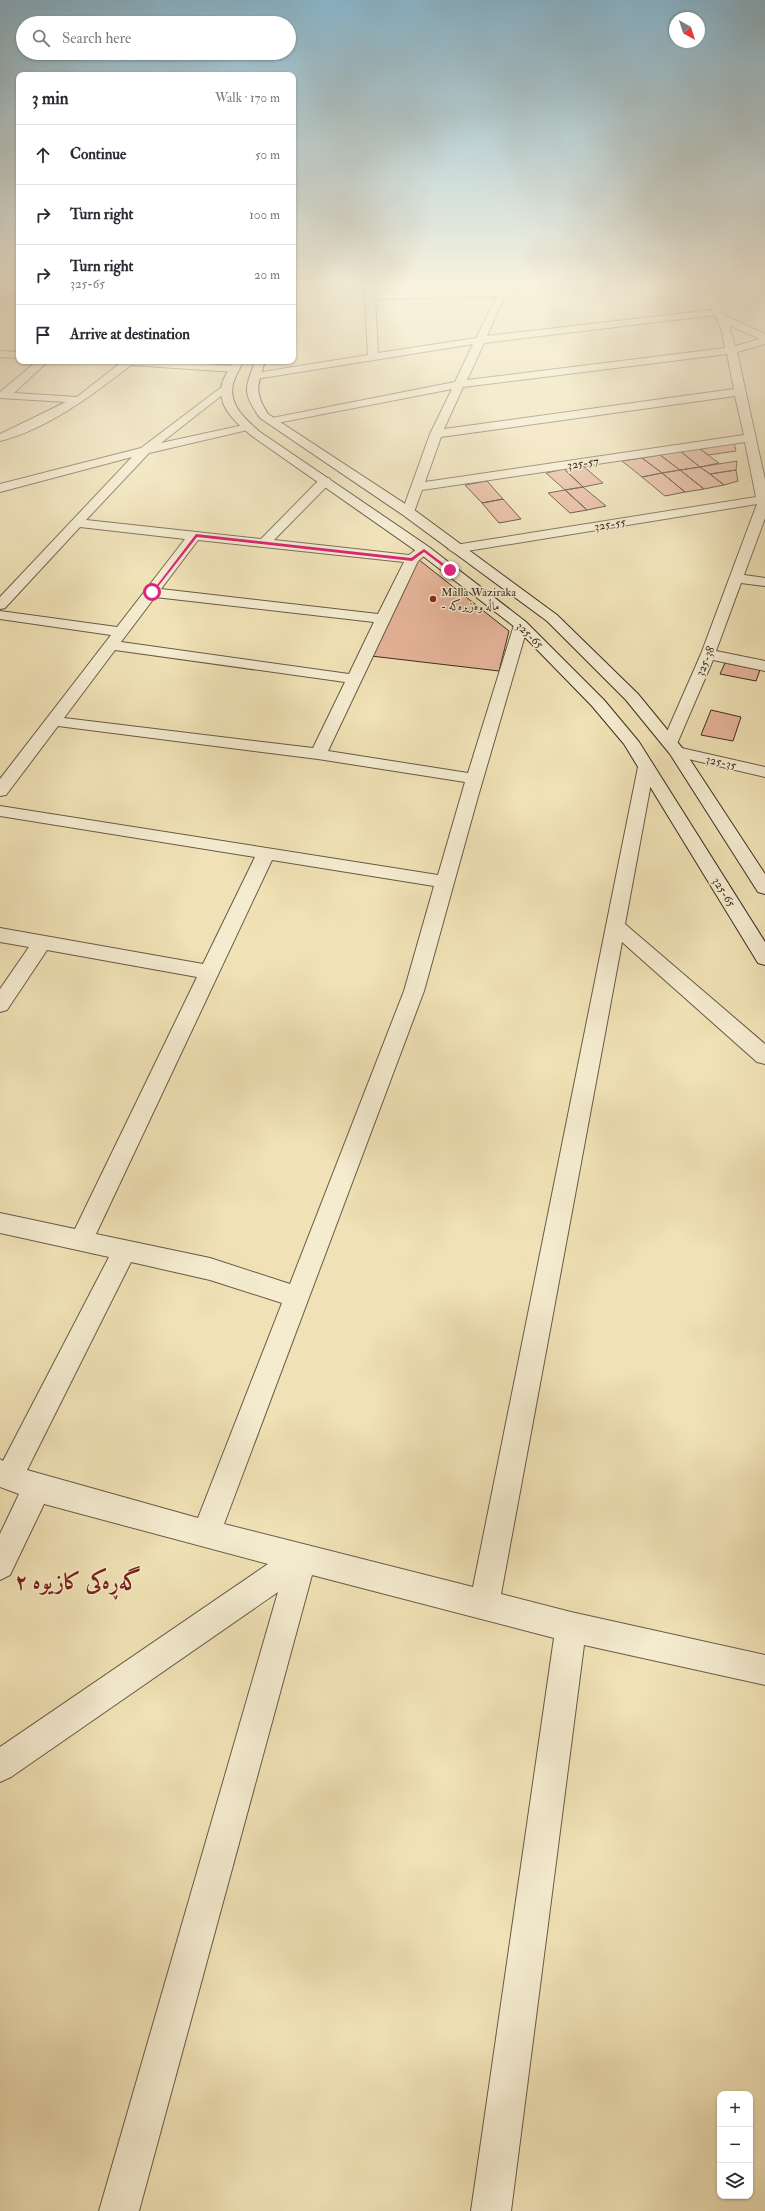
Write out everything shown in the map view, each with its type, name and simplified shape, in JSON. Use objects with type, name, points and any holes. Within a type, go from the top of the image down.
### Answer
[{"type":"street","points":[[3,395],[13,386]]},
{"type":"street","points":[[0,438],[11,435],[79,400],[97,386]]},
{"type":"street","points":[[0,605],[144,450],[227,386]]},
{"type":"street","name":"325-65","points":[[227,386],[227,398],[231,408],[248,427],[424,550],[521,625],[613,720],[631,742],[765,958]]},
{"type":"street","name":"325-65","points":[[252,386],[251,389],[254,401],[264,416],[284,432],[408,512],[456,549],[552,618],[584,649],[632,697],[673,747],[765,888]]},
{"type":"street","points":[[272,421],[449,386]]},
{"type":"street","points":[[408,512],[436,434],[459,386]]},
{"type":"street","points":[[739,386],[749,438],[764,499]]},
{"type":"street","points":[[436,434],[740,392]]},
{"type":"street","points":[[3,395],[79,400]]},
{"type":"street","points":[[0,488],[144,450],[248,427]]},
{"type":"street","name":"325-57","points":[[417,487],[749,438]]},
{"type":"street","points":[[264,543],[326,481]]},
{"type":"street","name":"325-55","points":[[456,549],[764,499]]},
{"type":"street","name":"325-38","points":[[673,747],[738,578],[763,506],[764,499]]},
{"type":"street","points":[[76,523],[412,559]]},
{"type":"street","points":[[0,790],[196,535]]},
{"type":"street","points":[[318,754],[412,559],[424,550]]},
{"type":"street","points":[[738,578],[765,582]]},
{"type":"street","points":[[479,592],[506,584]]},
{"type":"street","points":[[152,592],[384,619]]},
{"type":"street","points":[[0,615],[122,632]]},
{"type":"street","points":[[206,1534],[414,991],[521,625]]},
{"type":"street","points":[[112,645],[354,679]]},
{"type":"street","points":[[708,654],[765,666]]},
{"type":"street","points":[[53,721],[318,754],[475,779]]},
{"type":"street","name":"325-35","points":[[673,747],[765,772]]},
{"type":"street","points":[[484,1604],[646,767]]},
{"type":"street","points":[[0,811],[445,882]]},
{"type":"street","points":[[81,1241],[266,853]]},
{"type":"street","points":[[616,926],[765,1056]]},
{"type":"street","points":[[0,935],[209,972]]},
{"type":"street","points":[[0,1005],[42,942]]},
{"type":"street","points":[[0,1223],[210,1269],[297,1297]]},
{"type":"street","points":[[125,1250],[5,1475],[37,1488],[206,1534],[571,1626],[765,1670]]},
{"type":"street","points":[[0,1565],[37,1488]]},
{"type":"street","points":[[0,1766],[302,1558]]},
{"type":"street","points":[[119,2211],[302,1558]]},
{"type":"street","points":[[491,2211],[571,1626]]},
{"type":"building","points":[[734,442],[736,451],[708,455],[699,448]]},
{"type":"building","points":[[699,448],[719,463],[700,467],[680,451]]},
{"type":"building","points":[[680,451],[700,467],[680,470],[660,455]]},
{"type":"building","points":[[660,455],[680,470],[662,473],[642,458]]},
{"type":"building","points":[[642,458],[662,473],[642,477],[622,461]]},
{"type":"building","points":[[737,461],[736,470],[710,474],[700,467]]},
{"type":"building","points":[[583,466],[603,483],[583,487],[564,469]]},
{"type":"building","points":[[700,467],[724,485],[704,489],[680,470]]},
{"type":"building","points":[[564,469],[583,487],[565,490],[546,473]]},
{"type":"building","points":[[680,470],[704,489],[685,492],[662,473]]},
{"type":"building","points":[[736,470],[738,481],[724,485],[710,474]]},
{"type":"building","points":[[662,473],[685,492],[665,496],[642,477]]},
{"type":"building","points":[[487,481],[503,499],[482,503],[465,485]]},
{"type":"building","points":[[583,487],[606,506],[587,510],[565,490]]},
{"type":"building","points":[[565,490],[587,510],[570,513],[548,493]]},
{"type":"building","points":[[503,499],[521,519],[499,523],[482,503]]},
{"type":"building","name":"Malla Waziraka - ماڵە وەزیرەکە","points":[[418,559],[509,631],[499,671],[371,656]]},
{"type":"building","points":[[725,663],[760,670],[756,681],[720,674]]},
{"type":"building","points":[[711,710],[741,717],[733,741],[701,735]]},
{"type":"place","name":"Malla Waziraka - ماڵە وەزیرەکە","points":[[433,599]]},
{"type":"district","name":"گەڕەکی کازیوە ٢","points":[[78,1581]]},
{"type":"route","points":[[152,592],[196,535],[412,559],[424,550],[450,570]]}]
